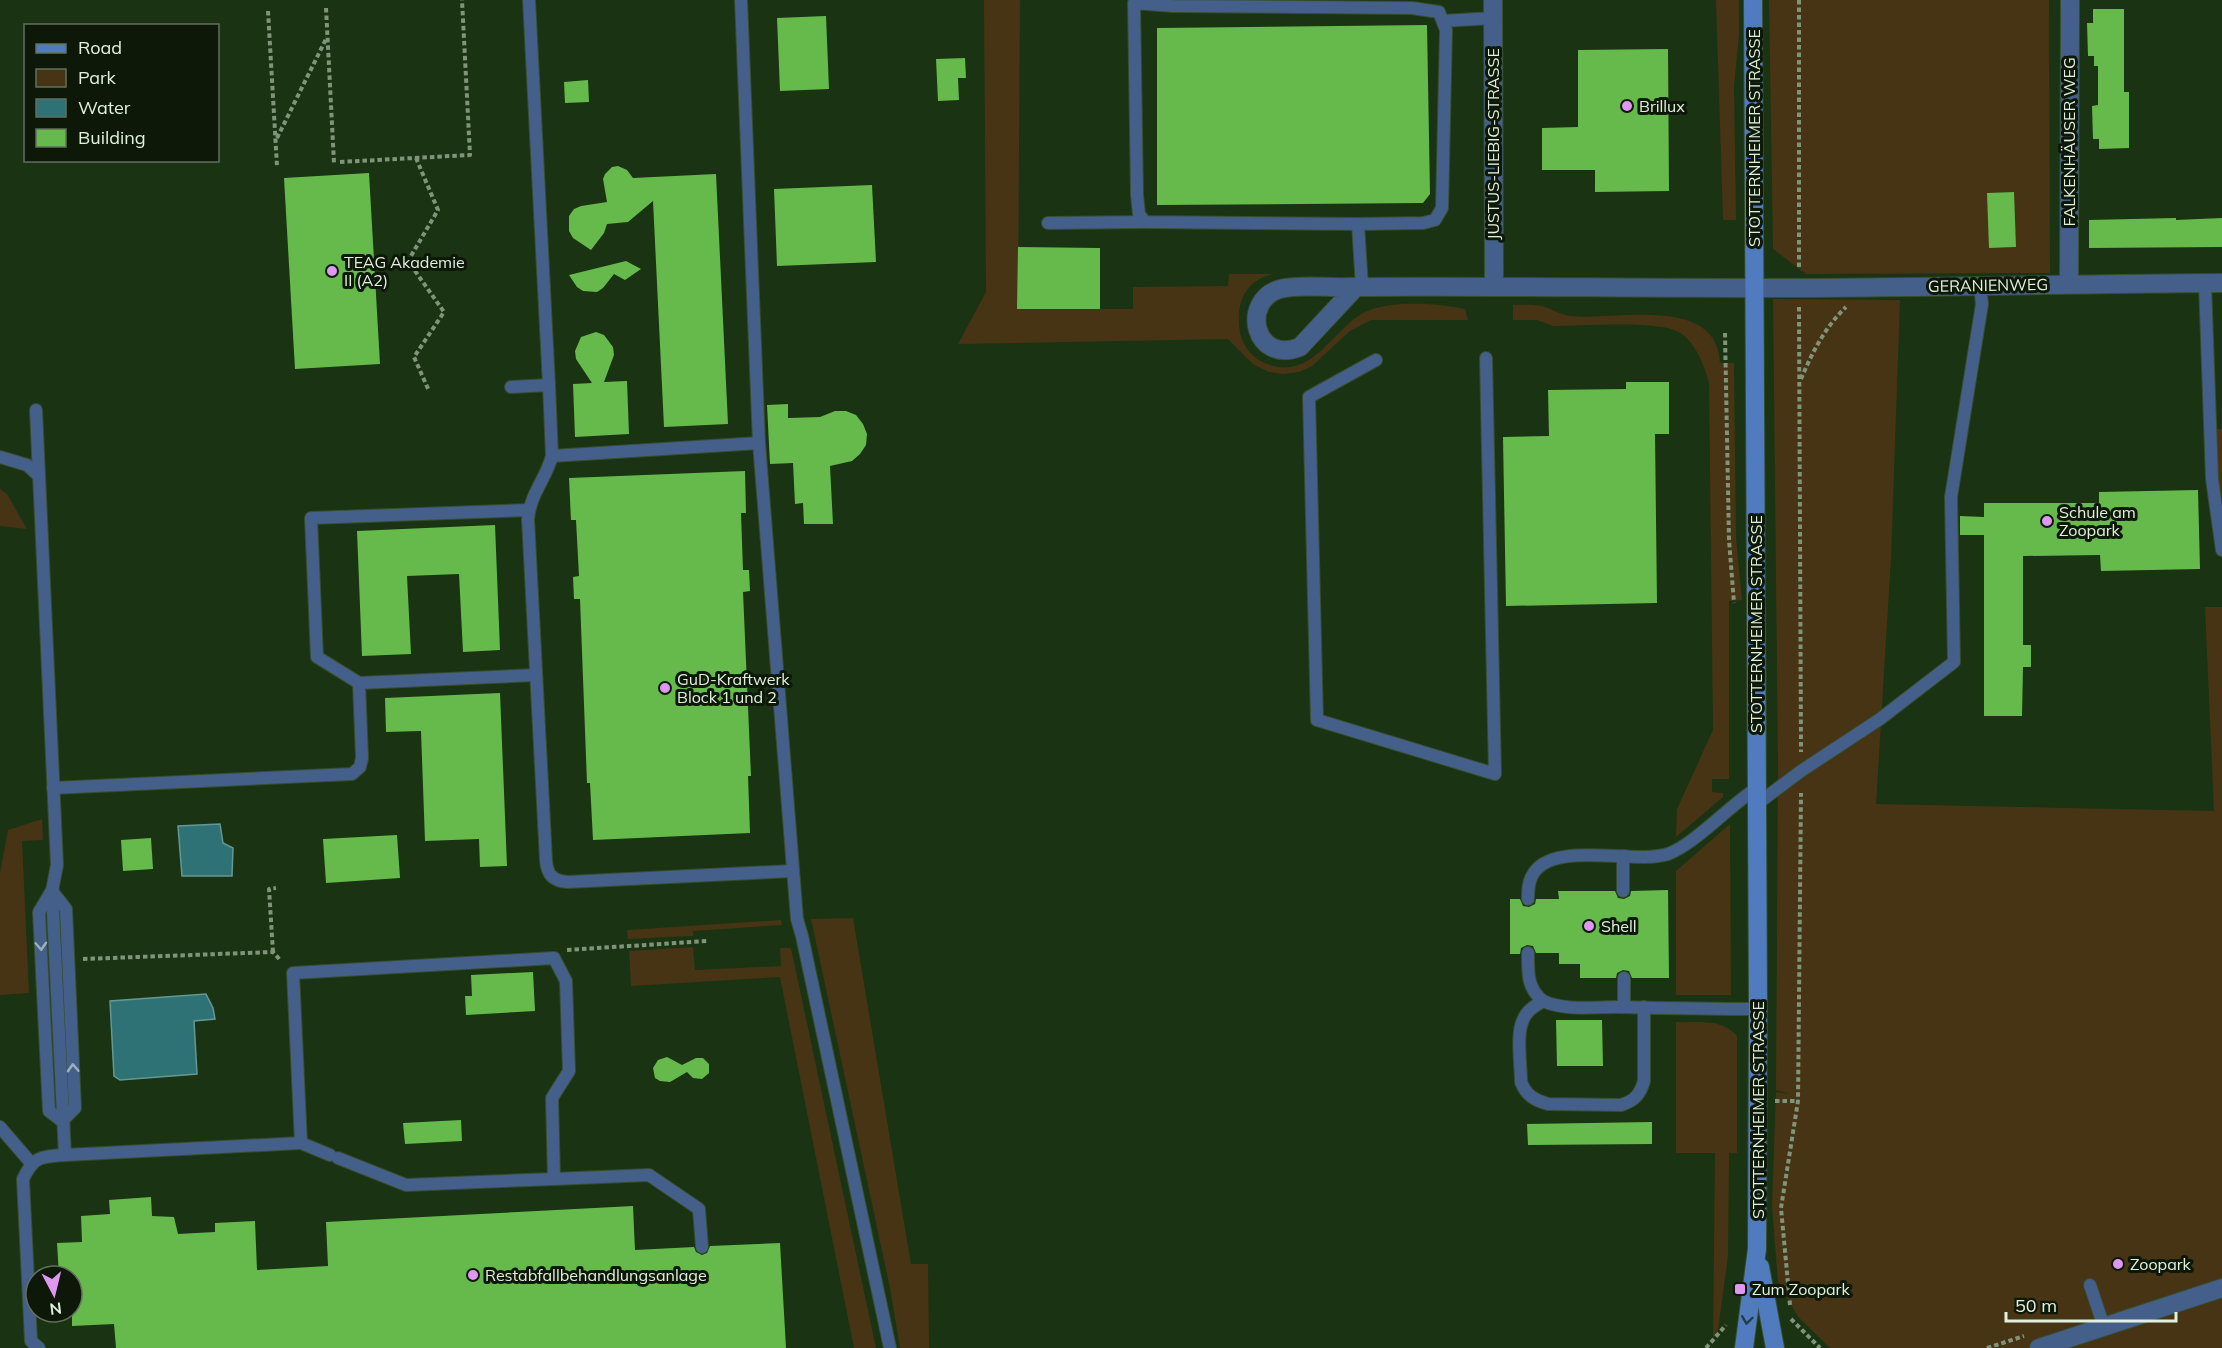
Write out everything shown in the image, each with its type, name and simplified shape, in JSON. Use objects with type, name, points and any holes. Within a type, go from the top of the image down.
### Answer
[{"type":"main road","name":"STOTTERNHEIMER STRASSE","points":[[1754,0],[1757,1249]]},
{"type":"main road","points":[[1744,1348],[1757,1249]]},
{"type":"main road","points":[[1757,1249],[1775,1348]]},
{"type":"street","name":"FALKENHÄUSER WEG","points":[[2069,284],[2070,0]]},
{"type":"street","name":"JUSTUS-LIEBIG-STRASSE","points":[[1493,9],[1494,287]]},
{"type":"street","name":"GERANIENWEG","points":[[1754,288],[2213,283]]},
{"type":"street","points":[[1359,287],[1300,347],[1288,352],[1274,349],[1263,342],[1257,331],[1259,307],[1266,297],[1279,290],[1359,287],[1754,288]]},
{"type":"street","points":[[2039,1348],[2222,1288]]},
{"type":"lane","points":[[529,0],[552,456],[549,470],[535,492],[529,510],[528,530],[548,874],[553,879],[568,882],[792,871]]},
{"type":"lane","points":[[741,0],[759,443],[796,919],[805,948],[890,1348]]},
{"type":"lane","points":[[1048,222],[1358,224],[1423,223],[1435,220],[1442,208],[1446,30],[1439,12],[1412,8],[1173,6],[1134,3],[1137,195],[1139,214],[1145,222]]},
{"type":"lane","points":[[1443,21],[1493,9]]},
{"type":"lane","points":[[1358,224],[1359,287]]},
{"type":"lane","points":[[2213,283],[2212,479],[2222,550]]},
{"type":"lane","points":[[1528,898],[1528,884],[1532,874],[1541,865],[1568,856],[1660,856],[1679,849],[1741,798],[1757,796],[1801,771],[1880,719],[1954,662],[1951,496],[1983,304],[1980,285]]},
{"type":"lane","points":[[1376,360],[1309,397],[1317,720],[1495,774],[1486,358]]},
{"type":"lane","points":[[511,387],[549,385]]},
{"type":"lane","points":[[36,410],[57,865],[52,891],[39,912],[49,1111],[62,1121],[65,1155]]},
{"type":"lane","points":[[552,456],[759,443]]},
{"type":"lane","points":[[0,457],[27,465],[39,476]]},
{"type":"lane","points":[[529,510],[310,518],[317,657],[359,683],[536,675]]},
{"type":"lane","points":[[53,788],[352,774],[360,767],[362,758],[359,683]]},
{"type":"lane","points":[[1623,856],[1623,891]]},
{"type":"lane","points":[[52,891],[66,909],[75,1108],[62,1121]]},
{"type":"lane","points":[[1528,953],[1528,978],[1535,994],[1543,1001],[1562,1006],[1758,1009]]},
{"type":"lane","points":[[301,1143],[293,973],[554,958],[566,981],[569,1071],[552,1098],[554,1179]]},
{"type":"lane","points":[[1624,978],[1624,1007]]},
{"type":"lane","points":[[1543,1001],[1529,1009],[1522,1020],[1520,1031],[1521,1082],[1530,1096],[1538,1102],[1548,1104],[1621,1105],[1637,1097],[1644,1081],[1644,1007]]},
{"type":"lane","points":[[0,1127],[31,1163]]},
{"type":"lane","points":[[39,1348],[31,1341],[23,1179],[31,1163],[42,1157],[301,1143],[406,1185],[649,1175],[699,1209],[702,1247]]},
{"type":"lane","points":[[2090,1285],[2104,1327]]},
{"type":"path","points":[[340,162],[470,155],[462,0]]},
{"type":"path","points":[[1799,0],[1801,771],[1798,1101],[1781,1208],[1791,1320],[1820,1348]]},
{"type":"path","points":[[326,8],[334,163]]},
{"type":"path","points":[[268,11],[277,166]]},
{"type":"path","points":[[276,140],[327,36]]},
{"type":"path","points":[[416,158],[438,210],[408,261],[444,312],[414,357],[429,391]]},
{"type":"path","points":[[1799,384],[1811,354],[1836,316],[1868,286]]},
{"type":"path","points":[[1725,333],[1729,540],[1734,600]]},
{"type":"path","points":[[276,888],[269,889],[273,951],[293,973]]},
{"type":"path","points":[[554,958],[566,950],[707,941]]},
{"type":"path","points":[[77,960],[273,951]]},
{"type":"path","points":[[1706,1348],[1730,1320]]},
{"type":"green space","points":[[984,0],[1020,0],[1018,309],[1133,309],[1133,287],[1228,286],[1229,274],[1273,274],[1255,282],[1245,293],[1240,306],[1239,326],[1248,350],[1261,361],[1279,367],[1292,367],[1304,363],[1315,356],[1354,319],[1375,308],[1400,304],[1441,305],[1465,309],[1468,320],[1371,320],[1350,331],[1312,366],[1299,372],[1283,374],[1269,372],[1253,364],[1228,339],[958,344],[986,292]]},
{"type":"green space","points":[[1716,0],[1739,0],[1739,36],[1734,86],[1736,220],[1723,220]]},
{"type":"green space","points":[[1769,0],[2049,0],[2050,273],[1806,274],[1773,249]],"holes":[[[2013,192],[2016,247],[1990,248],[1988,193]]]},
{"type":"green space","points":[[1773,299],[1900,300],[1891,558],[1876,804],[2214,811],[2205,607],[2222,607],[2222,1348],[1830,1348],[1798,1317],[1778,1282],[1772,1206],[1776,1092],[1790,1094],[1776,1090],[1778,765]]},
{"type":"green space","points":[[1513,305],[1541,306],[1571,316],[1637,315],[1683,319],[1702,327],[1715,341],[1720,363],[1734,363],[1736,538],[1742,600],[1729,601],[1729,779],[1712,779],[1712,792],[1723,793],[1723,797],[1676,837],[1677,809],[1713,730],[1709,383],[1707,376],[1695,348],[1679,332],[1654,326],[1618,324],[1553,326],[1537,320],[1513,320]]},
{"type":"green space","points":[[2215,429],[2222,429],[2222,516],[2217,485]]},
{"type":"green space","points":[[0,489],[7,494],[27,529],[0,526]]},
{"type":"green space","points":[[42,819],[43,840],[22,841],[29,993],[0,995],[0,873],[8,830]]},
{"type":"green space","points":[[1730,824],[1731,995],[1676,995],[1676,871]]},
{"type":"green space","points":[[853,918],[911,1264],[928,1264],[929,1348],[900,1348],[890,1288],[811,919]]},
{"type":"green space","points":[[781,920],[782,925],[693,931],[693,936],[628,939],[627,930]]},
{"type":"green space","points":[[693,947],[695,970],[781,966],[780,948],[791,948],[876,1348],[854,1348],[780,977],[631,986],[629,951]]},
{"type":"green space","points":[[1676,1022],[1717,1024],[1731,1030],[1737,1036],[1737,1153],[1729,1153],[1728,1256],[1718,1330],[1713,1338],[1715,1153],[1676,1153]]},
{"type":"water","points":[[220,824],[223,843],[233,848],[232,876],[182,876],[178,826]]},
{"type":"water","points":[[206,994],[213,1008],[215,1019],[194,1021],[197,1074],[120,1080],[114,1076],[110,1001]]},
{"type":"building","points":[[2093,9],[2124,9],[2124,92],[2129,92],[2129,148],[2099,149],[2099,139],[2093,139],[2092,106],[2098,105],[2098,66],[2094,66],[2094,56],[2088,56],[2087,23],[2093,23]]},
{"type":"building","points":[[826,16],[829,89],[780,91],[777,18]]},
{"type":"building","points":[[1427,25],[1430,194],[1423,203],[1157,205],[1157,28]]},
{"type":"building","points":[[1668,49],[1669,191],[1595,192],[1595,170],[1542,170],[1542,128],[1578,127],[1578,50]]},
{"type":"building","points":[[965,58],[966,78],[958,78],[959,100],[938,101],[936,59]]},
{"type":"building","points":[[588,80],[589,102],[565,103],[564,82]]},
{"type":"building","points":[[618,166],[627,170],[633,178],[716,174],[728,424],[664,427],[653,201],[628,222],[607,224],[604,233],[591,250],[573,238],[569,231],[569,216],[574,209],[607,202],[603,179],[612,167]]},
{"type":"building","name":"TEAG Akademie II (A2)","points":[[369,173],[380,364],[295,369],[284,178]]},
{"type":"building","points":[[872,185],[876,262],[777,266],[774,189]]},
{"type":"building","points":[[2014,192],[2016,247],[1989,248],[1987,193]]},
{"type":"building","points":[[2176,218],[2176,220],[2222,218],[2222,247],[2089,248],[2089,220]]},
{"type":"building","points":[[1018,247],[1100,248],[1100,309],[1017,309]]},
{"type":"building","points":[[626,261],[641,269],[625,280],[614,274],[597,292],[583,291],[577,287],[569,275]]},
{"type":"building","points":[[596,332],[604,335],[613,347],[614,355],[604,382],[627,381],[629,434],[575,437],[573,384],[592,383],[576,359],[575,351],[581,337]]},
{"type":"building","points":[[1626,382],[1669,382],[1669,434],[1655,434],[1657,603],[1506,606],[1503,437],[1549,436],[1548,390],[1626,389]]},
{"type":"building","points":[[788,404],[788,418],[820,417],[835,411],[846,411],[856,415],[867,434],[866,445],[852,461],[830,466],[833,524],[804,524],[803,503],[795,504],[793,463],[770,464],[767,405]]},
{"type":"building","name":"GuD-Kraftwerk Block 1 und 2","points":[[745,471],[746,513],[741,513],[743,570],[749,570],[750,591],[743,592],[751,776],[748,776],[750,833],[593,840],[590,783],[587,783],[580,599],[574,599],[573,577],[579,576],[576,520],[571,520],[569,478]]},
{"type":"building","points":[[2198,490],[2200,569],[2101,571],[2100,555],[2023,556],[2023,645],[2031,645],[2031,667],[2023,667],[2022,716],[1984,716],[1984,535],[1960,535],[1960,516],[1984,517],[1984,503],[2099,503],[2099,492]]},
{"type":"building","points":[[495,525],[500,650],[463,652],[459,574],[407,576],[411,654],[362,656],[357,531]]},
{"type":"building","points":[[500,693],[507,866],[480,867],[479,839],[425,841],[421,731],[386,732],[385,698]]},
{"type":"building","points":[[397,835],[400,878],[326,883],[323,839]]},
{"type":"building","points":[[151,838],[153,869],[123,871],[121,840]]},
{"type":"building","name":"Shell","points":[[1668,890],[1669,978],[1632,978],[1629,971],[1623,970],[1617,973],[1616,978],[1580,978],[1580,964],[1559,964],[1559,953],[1536,953],[1533,946],[1527,945],[1521,948],[1520,954],[1510,954],[1510,899],[1520,899],[1523,906],[1529,907],[1535,904],[1536,899],[1559,899],[1558,891],[1615,891],[1618,898],[1624,899],[1630,896],[1631,891]]},
{"type":"building","points":[[533,972],[535,1011],[466,1015],[465,996],[472,996],[471,975]]},
{"type":"building","points":[[1556,1020],[1602,1020],[1603,1066],[1557,1066]]},
{"type":"building","points":[[667,1057],[682,1065],[696,1058],[703,1058],[709,1064],[709,1073],[702,1079],[693,1078],[687,1072],[670,1082],[660,1081],[655,1078],[653,1068],[658,1060]]},
{"type":"building","points":[[461,1120],[462,1141],[405,1144],[403,1123]]},
{"type":"building","points":[[1652,1122],[1652,1144],[1528,1145],[1527,1124]]},
{"type":"building","name":"Restabfallbehandlungsanlage","points":[[151,1197],[152,1216],[174,1217],[178,1234],[215,1232],[215,1223],[255,1221],[257,1270],[328,1266],[326,1222],[633,1206],[635,1250],[694,1247],[696,1252],[702,1255],[707,1253],[710,1246],[780,1243],[786,1348],[116,1348],[114,1324],[72,1326],[72,1324],[84,1324],[84,1264],[58,1264],[57,1243],[82,1242],[81,1216],[110,1214],[109,1200]]},
{"type":"place","name":"Brillux","points":[[1627,106]]},
{"type":"place","name":"TEAG Akademie II (A2)","points":[[332,271]]},
{"type":"place","name":"Schule am Zoopark","points":[[2047,521]]},
{"type":"place","name":"GuD-Kraftwerk Block 1 und 2","points":[[665,688]]},
{"type":"place","name":"Shell","points":[[1589,926]]},
{"type":"place","name":"Zoopark","points":[[2118,1264]]},
{"type":"place","name":"Restabfallbehandlungsanlage","points":[[473,1275]]},
{"type":"place","name":"Zum Zoopark","points":[[1740,1289]]}]
